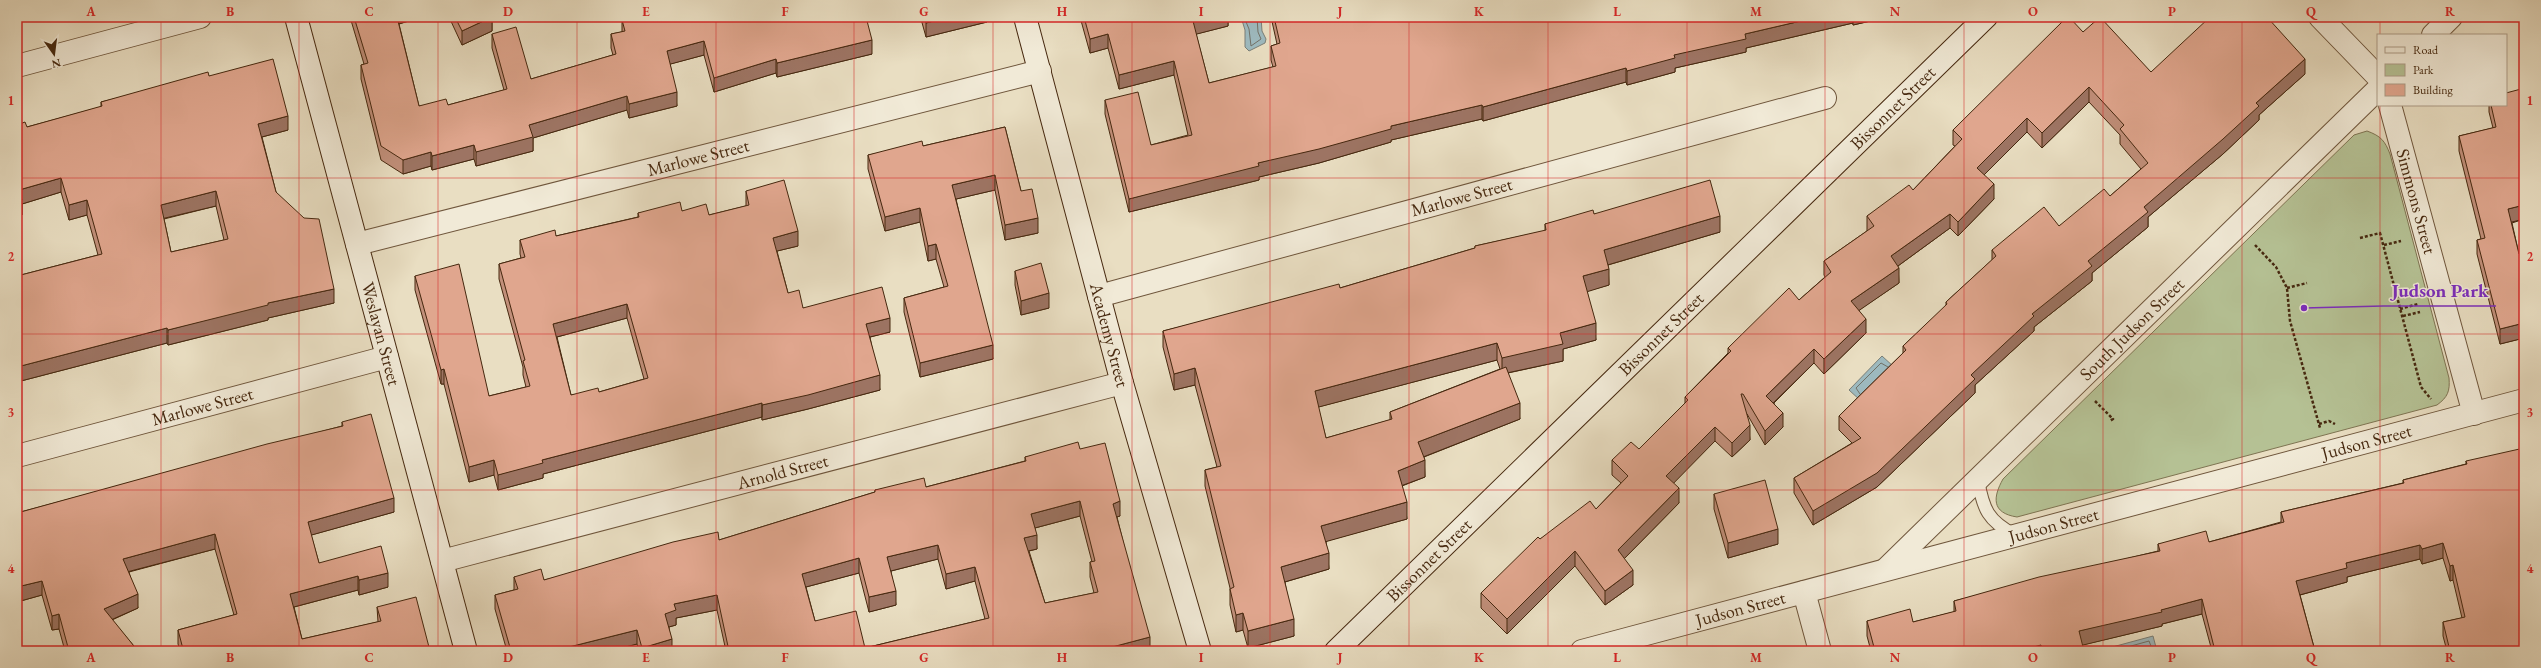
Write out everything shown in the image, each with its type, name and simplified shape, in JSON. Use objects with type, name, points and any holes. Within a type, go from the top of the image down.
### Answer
[{"type":"street","points":[[17,66],[200,17]]},
{"type":"street","name":"Weslayan Street","points":[[296,17],[466,651]]},
{"type":"street","name":"Academy Street","points":[[1025,17],[1122,383],[1200,651]]},
{"type":"street","name":"Bissonnet Street","points":[[1336,651],[1986,17]]},
{"type":"street","points":[[2320,17],[2377,75]]},
{"type":"street","points":[[2434,34],[2451,17]]},
{"type":"street","name":"Marlowe Street","points":[[357,244],[1040,71]]},
{"type":"street","name":"South Judson Street","points":[[1886,569],[2377,90]]},
{"type":"street","name":"Marlowe Street","points":[[1099,296],[1825,98]]},
{"type":"street","name":"Simmons Street","points":[[2390,106],[2474,414]]},
{"type":"street","name":"Marlowe Street","points":[[17,456],[387,357]]},
{"type":"street","name":"Arnold Street","points":[[442,561],[1122,383]]},
{"type":"street","name":"Judson Street","points":[[1582,651],[2524,400]]},
{"type":"street","points":[[1804,592],[1820,651]]},
{"type":"lane","points":[[1978,480],[1981,499],[1988,514],[2000,527],[2015,535]]},
{"type":"path","points":[[2360,238],[2380,233],[2421,387],[2432,400]]},
{"type":"path","points":[[2384,245],[2403,240]]},
{"type":"path","points":[[2254,244],[2276,267],[2287,288],[2290,320],[2319,424]]},
{"type":"path","points":[[2287,288],[2307,283]]},
{"type":"path","points":[[2400,309],[2421,304]]},
{"type":"path","points":[[2403,316],[2423,311]]},
{"type":"path","points":[[2093,399],[2113,419],[2110,421]]},
{"type":"green space","points":[[2367,131],[2376,135],[2382,140],[2390,154],[2449,378],[2449,390],[2444,399],[2437,405],[2017,517],[2002,512],[1996,503],[1996,498],[2003,479],[2354,135]]},
{"type":"water","points":[[1241,17],[1261,17],[1262,31],[1266,39],[1265,43],[1249,51],[1245,47],[1245,30]]},
{"type":"water","points":[[1882,356],[1894,367],[1861,401],[1849,390]]},
{"type":"water","points":[[2153,636],[2157,651],[2106,651],[2105,649]]},
{"type":"building","points":[[354,17],[397,17],[419,106],[446,99],[448,105],[507,89],[492,34],[516,27],[531,79],[616,54],[611,34],[625,31],[622,20],[633,17],[866,17],[872,40],[777,63],[776,59],[714,78],[704,41],[667,51],[677,92],[629,104],[627,96],[529,125],[533,137],[476,152],[474,145],[432,156],[431,152],[403,160],[381,146],[361,65],[368,63]]},
{"type":"building","points":[[455,17],[492,17],[462,31]]},
{"type":"building","points":[[924,17],[949,17],[926,23]]},
{"type":"building","points":[[1084,17],[1208,17],[1193,21],[1209,83],[1276,66],[1271,46],[1280,43],[1274,17],[1818,17],[1745,34],[1746,39],[1674,55],[1675,58],[1627,71],[1626,68],[1483,107],[1482,105],[1391,126],[1391,129],[1319,149],[1258,163],[1259,166],[1129,199],[1105,100],[1138,92],[1151,145],[1192,135],[1174,61],[1119,75],[1108,34],[1090,39]]},
{"type":"building","points":[[2067,17],[2069,17],[2083,32],[2100,17],[2151,72],[2210,17],[2267,17],[2305,59],[2256,103],[2259,106],[2144,207],[2148,212],[2088,261],[2092,266],[2032,314],[2034,316],[1971,375],[1975,379],[1877,473],[1813,511],[1794,478],[1861,438],[1839,416],[1906,350],[1903,346],[1947,304],[1946,302],[1996,256],[1992,250],[2044,207],[2059,226],[2104,189],[2110,196],[2148,163],[2120,129],[2124,125],[2089,87],[2042,133],[2027,118],[1977,168],[1994,184],[1958,222],[1950,214],[1891,256],[1899,268],[1851,301],[1866,319],[1824,359],[1814,349],[1766,396],[1783,413],[1765,431],[1743,394],[1741,394],[1750,425],[1732,443],[1715,427],[1666,476],[1679,488],[1618,550],[1633,570],[1605,591],[1575,551],[1507,619],[1481,593],[1538,537],[1540,539],[1590,501],[1596,509],[1628,476],[1612,460],[1631,442],[1639,449],[1688,400],[1685,397],[1731,351],[1728,348],[1789,288],[1799,300],[1831,272],[1824,261],[1874,226],[1867,216],[1909,185],[1913,190],[1962,139],[1953,130]]},
{"type":"building","points":[[273,59],[288,116],[258,124],[276,192],[304,218],[319,219],[334,289],[268,303],[268,305],[168,330],[167,328],[17,367],[17,276],[102,254],[87,200],[69,205],[61,178],[19,190],[22,200],[17,201],[17,125],[25,122],[27,127],[102,106],[101,102],[208,72],[209,76]],"holes":[[[216,191],[228,239],[171,252],[161,205]]]},
{"type":"building","points":[[2521,89],[2524,101],[2524,205],[2508,209],[2519,254],[2524,253],[2524,323],[2500,329],[2477,240],[2485,238],[2459,136],[2496,127],[2491,106],[2507,106],[2507,93]]},
{"type":"building","points":[[1005,127],[1021,191],[1032,189],[1038,218],[1005,225],[995,175],[952,185],[993,345],[920,363],[904,298],[948,286],[936,244],[928,246],[920,208],[885,217],[868,155],[922,141],[923,146]]},
{"type":"building","points":[[784,180],[798,231],[773,238],[788,293],[799,290],[803,308],[882,287],[890,318],[866,324],[880,375],[808,395],[762,405],[762,403],[542,460],[543,463],[498,475],[494,460],[469,467],[444,369],[441,370],[415,276],[459,264],[489,396],[530,386],[523,361],[525,360],[499,264],[525,257],[520,240],[555,230],[556,236],[639,217],[638,213],[680,202],[682,211],[706,204],[709,215],[749,205],[746,191]],"holes":[[[627,304],[648,378],[599,392],[598,388],[571,395],[553,324]]]},
{"type":"building","points":[[1710,180],[1720,216],[1604,250],[1609,269],[1583,276],[1596,323],[1560,333],[1563,344],[1502,358],[1497,343],[1315,391],[1326,438],[1392,419],[1390,412],[1506,367],[1520,403],[1418,442],[1425,460],[1398,471],[1407,502],[1321,526],[1329,553],[1281,567],[1294,619],[1248,631],[1243,613],[1236,615],[1230,589],[1234,587],[1205,470],[1221,466],[1195,368],[1174,374],[1163,331],[1339,284],[1340,288],[1475,248],[1475,246],[1546,230],[1545,224],[1593,210],[1594,214]]},
{"type":"building","points":[[1041,263],[1049,293],[1021,301],[1015,271]]},
{"type":"building","points":[[371,414],[394,498],[308,522],[319,563],[381,546],[388,573],[359,580],[358,576],[290,594],[302,639],[381,621],[377,607],[416,597],[430,651],[175,651],[183,649],[178,630],[237,614],[215,534],[123,559],[138,594],[104,609],[138,651],[69,651],[59,614],[52,616],[42,581],[17,587],[17,513],[267,444],[343,426],[342,422]]},
{"type":"building","points":[[1078,442],[1080,449],[1105,443],[1120,501],[1113,504],[1150,637],[1097,651],[729,651],[717,595],[674,604],[676,610],[665,614],[672,639],[642,648],[637,630],[553,651],[511,651],[495,595],[518,589],[514,577],[541,569],[544,580],[673,542],[718,532],[719,540],[875,492],[875,490],[924,478],[926,487],[1026,461],[1025,457]],"holes":[[[1080,501],[1095,561],[1090,562],[1098,592],[1045,603],[1024,538],[1037,535],[1031,514]],[[938,545],[946,574],[975,567],[989,618],[865,648],[856,611],[815,621],[802,574],[859,558],[869,597],[896,591],[887,557]]]},
{"type":"building","points":[[2524,448],[2524,651],[2450,651],[2443,622],[2465,617],[2453,565],[2450,566],[2443,543],[2422,549],[2420,545],[2346,563],[2347,568],[2296,581],[2315,651],[2215,651],[2202,599],[2161,610],[2162,612],[2079,631],[2084,651],[2042,651],[2041,645],[2019,651],[1875,651],[1867,621],[1910,609],[1913,622],[1956,611],[1954,601],[2039,577],[2160,551],[2158,544],[2206,531],[2209,542],[2284,522],[2281,512],[2404,483],[2403,480],[2467,464],[2466,461]]},
{"type":"building","points":[[1765,480],[1778,529],[1728,543],[1714,494]]},
{"type":"building","points":[[17,639],[21,651],[17,651]]},
{"type":"place","name":"Judson Park","points":[[2304,308]]}]
